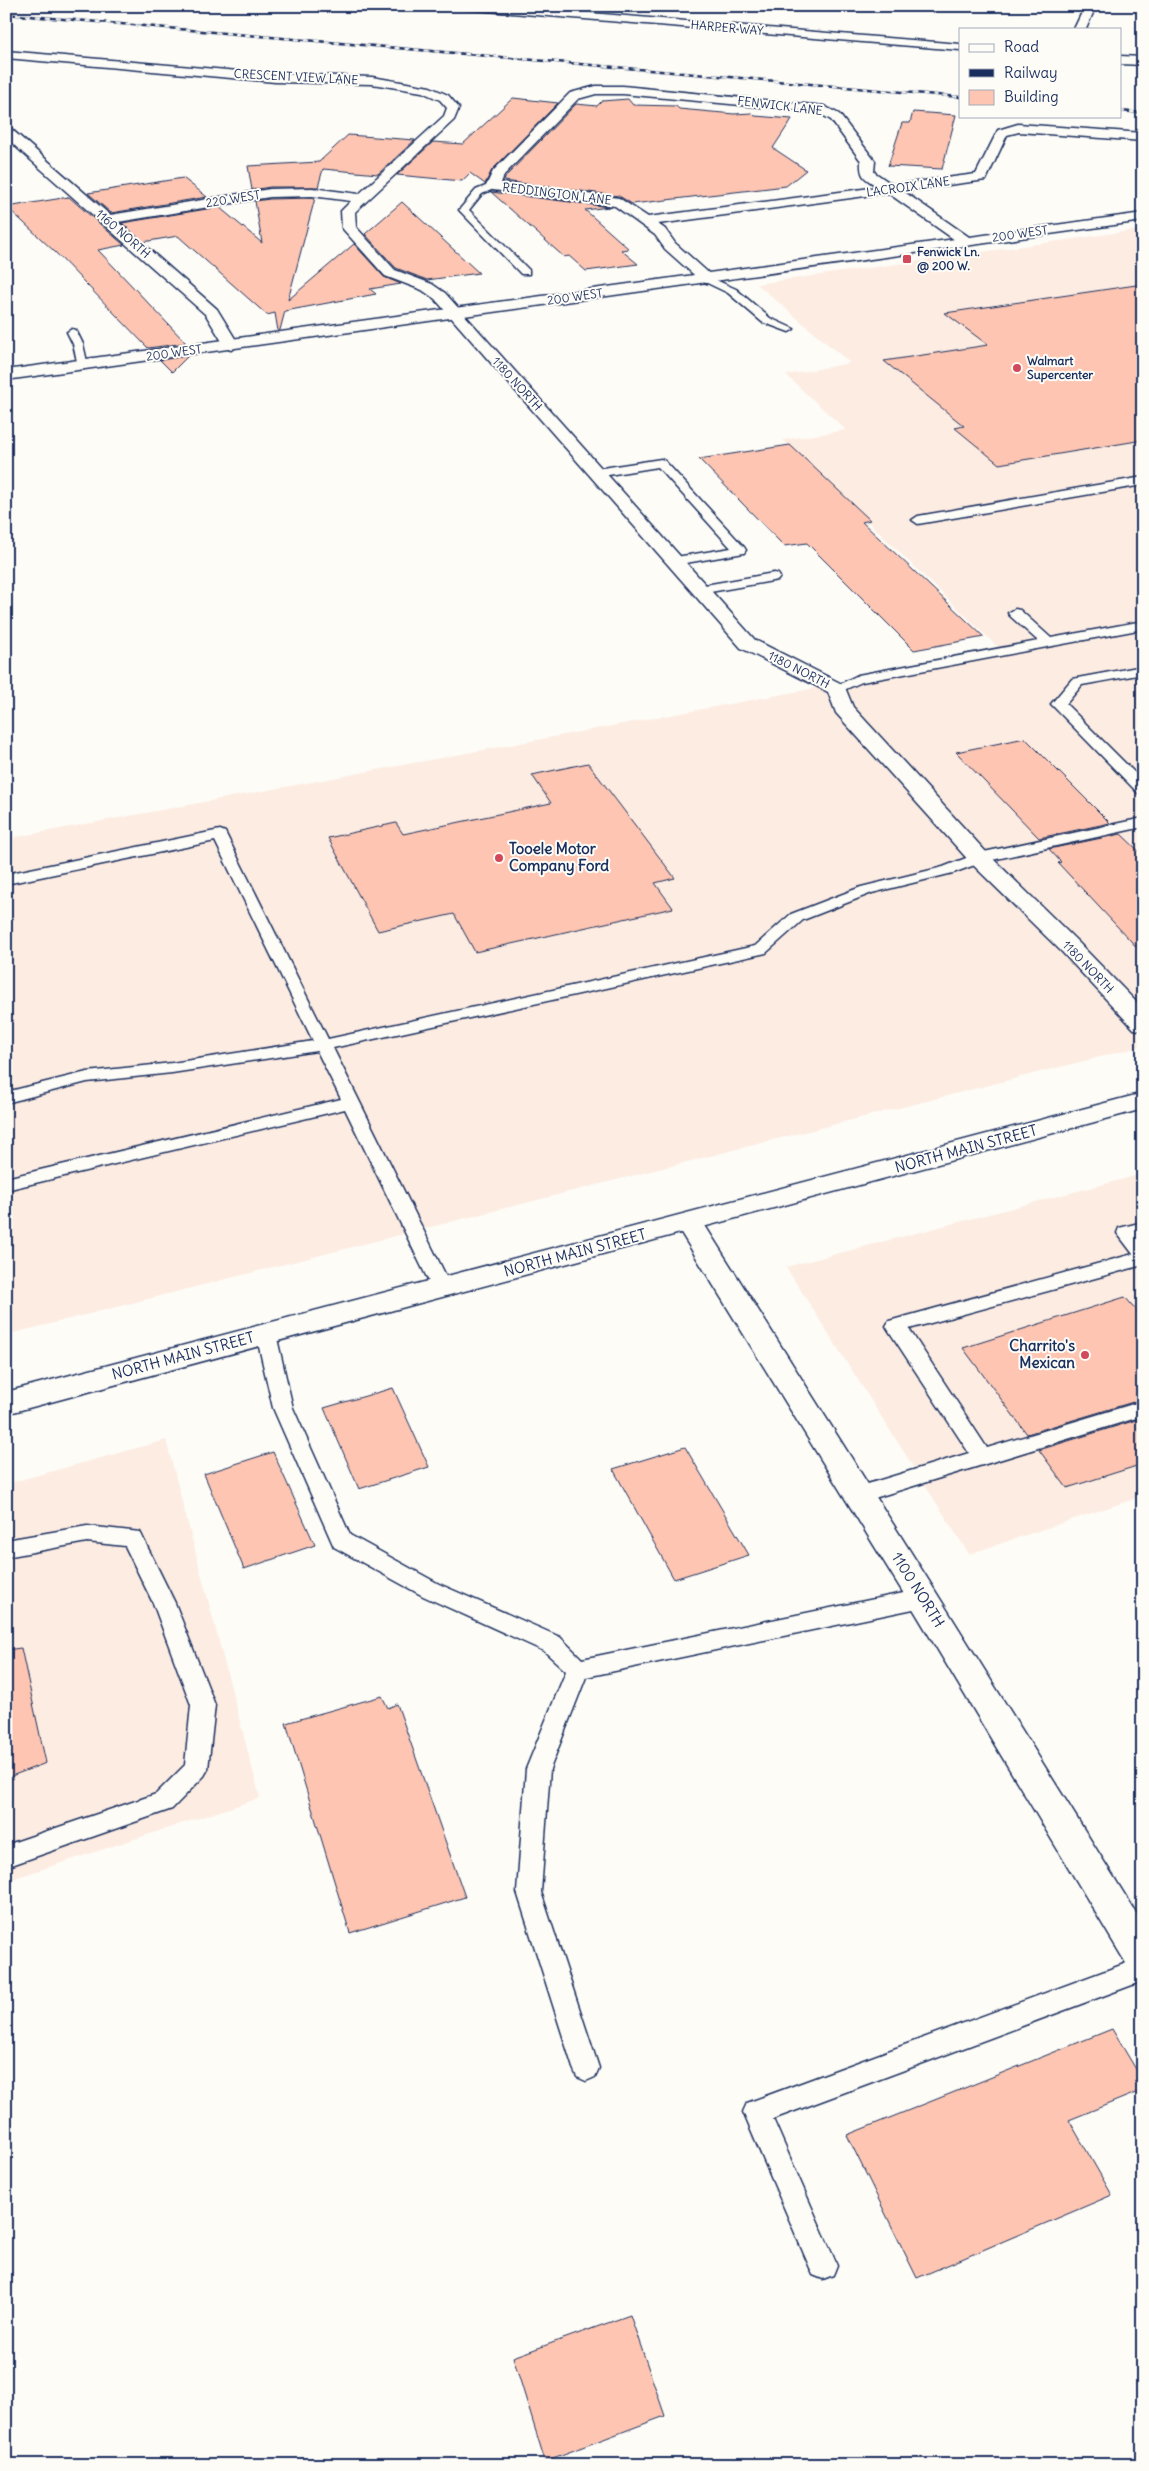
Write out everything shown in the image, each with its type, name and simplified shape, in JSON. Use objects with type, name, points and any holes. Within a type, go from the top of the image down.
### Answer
[{"type":"main road","name":"HARPER WAY","points":[[463,6],[540,9],[959,47]]},
{"type":"main road","points":[[1080,28],[1091,6]]},
{"type":"main road","name":"CRESCENT VIEW LANE","points":[[6,54],[276,78],[312,76],[412,86],[434,92],[448,100],[454,108],[450,117],[348,211],[349,228],[390,273],[434,292],[440,296],[454,313]]},
{"type":"main road","points":[[1122,60],[1143,62]]},
{"type":"main road","name":"REDDINGTON LANE","points":[[596,90],[574,96],[498,174],[493,186],[619,202],[660,232],[670,246],[706,278]]},
{"type":"main road","name":"FENWICK LANE","points":[[596,90],[623,90],[820,109],[835,117],[868,161],[867,173],[967,242]]},
{"type":"main road","name":"LACROIX LANE","points":[[647,221],[981,177],[1002,133],[1018,128],[1143,137]]},
{"type":"main road","name":"1160 NORTH","points":[[6,131],[212,312],[231,345]]},
{"type":"main road","name":"220 WEST","points":[[107,220],[270,193],[312,192],[360,198]]},
{"type":"main road","name":"200 WEST","points":[[6,375],[83,366],[1143,217]]},
{"type":"main road","name":"1180 NORTH","points":[[454,313],[748,644],[838,690],[842,709],[979,858],[1070,947],[1143,1024]]},
{"type":"main road","name":"NORTH MAIN STREET","points":[[6,1402],[689,1223],[1143,1101]]},
{"type":"main road","name":"1100 NORTH","points":[[689,1223],[923,1598],[1143,1958]]},
{"type":"lane","points":[[493,186],[480,192],[464,210],[525,272]]},
{"type":"lane","points":[[706,278],[732,291],[766,320],[788,329]]},
{"type":"lane","points":[[72,332],[78,344],[83,366]]},
{"type":"lane","points":[[596,473],[660,463],[740,550],[674,562]]},
{"type":"lane","points":[[918,520],[1143,481]]},
{"type":"lane","points":[[699,590],[774,577]]},
{"type":"lane","points":[[1015,613],[1048,643]]},
{"type":"lane","points":[[838,690],[858,679],[1143,625]]},
{"type":"lane","points":[[1142,789],[1058,704],[1077,682],[1143,670]]},
{"type":"lane","points":[[6,1098],[87,1077],[172,1068],[323,1045],[760,950],[797,917],[867,890],[948,870],[979,858],[1143,822]]},
{"type":"lane","points":[[6,879],[220,835],[442,1288]]},
{"type":"lane","points":[[6,1184],[351,1102]]},
{"type":"lane","points":[[1143,1228],[1126,1233],[1143,1253]]},
{"type":"lane","points":[[983,1458],[896,1326],[1143,1258]]},
{"type":"lane","points":[[266,1334],[282,1408],[342,1541],[431,1590],[552,1644],[578,1669]]},
{"type":"lane","points":[[858,1495],[1143,1408]]},
{"type":"lane","points":[[6,1549],[87,1534],[132,1538],[164,1603],[203,1705],[196,1769],[164,1802],[6,1856]]},
{"type":"lane","points":[[578,1669],[923,1598]]},
{"type":"lane","points":[[578,1669],[538,1769],[529,1892],[586,2068]]},
{"type":"lane","points":[[823,2265],[756,2112],[1143,1969]]},
{"type":"shaded area","points":[[1143,229],[1143,1046],[6,1335],[6,839],[1004,653],[783,440],[846,430],[786,375],[850,363],[757,284]]},
{"type":"shaded area","points":[[1143,1174],[1143,1496],[969,1554],[786,1267]]},
{"type":"shaded area","points":[[166,1440],[260,1798],[6,1881],[6,1484]]},
{"type":"building","points":[[513,98],[558,103],[492,170],[485,184],[470,173],[462,181],[397,175],[433,142],[463,144]]},
{"type":"building","points":[[628,99],[633,105],[676,106],[679,109],[734,114],[752,113],[755,116],[792,119],[773,148],[806,170],[786,186],[632,204],[619,196],[504,181],[506,176],[576,104],[597,106],[602,101]]},
{"type":"building","points":[[913,112],[956,115],[942,169],[888,166],[902,123],[910,123]]},
{"type":"building","points":[[348,135],[415,140],[378,174],[323,169],[318,187],[270,187],[252,190],[248,166],[319,162]]},
{"type":"building","points":[[183,178],[207,197],[111,213],[88,193]]},
{"type":"building","points":[[491,192],[609,207],[585,210],[629,249],[621,250],[638,264],[586,271],[569,256],[564,257]]},
{"type":"building","points":[[69,197],[124,245],[98,250],[186,343],[148,348],[55,252],[7,207]]},
{"type":"building","points":[[315,198],[288,300],[354,244],[384,277],[401,284],[370,289],[376,294],[285,311],[280,330],[278,331],[275,313],[267,315],[178,236],[143,242],[122,223],[219,207],[262,243],[255,201]]},
{"type":"building","points":[[402,202],[479,273],[427,280],[396,268],[365,234]]},
{"type":"building","name":"Walmart Supercenter","points":[[1143,284],[1143,440],[999,464],[955,428],[964,426],[884,361],[988,345],[945,313]]},
{"type":"building","points":[[188,356],[172,372],[160,360]]},
{"type":"building","points":[[790,445],[870,520],[862,522],[984,637],[914,650],[807,543],[784,546],[699,459]]},
{"type":"building","points":[[1025,738],[1110,823],[1039,838],[956,752]]},
{"type":"building","name":"Tooele Motor Company Ford","points":[[588,763],[675,878],[655,883],[673,908],[475,952],[454,914],[378,931],[328,838],[396,823],[403,834],[551,803],[532,775]]},
{"type":"building","points":[[1121,834],[1143,855],[1143,954],[1058,863],[1061,862],[1049,849]]},
{"type":"building","points":[[1125,1297],[1143,1318],[1143,1399],[1027,1434],[963,1348]]},
{"type":"building","points":[[393,1388],[429,1467],[359,1489],[324,1408]]},
{"type":"building","points":[[1143,1418],[1143,1464],[1067,1488],[1039,1450]]},
{"type":"building","points":[[685,1447],[749,1555],[674,1579],[613,1469]]},
{"type":"building","points":[[273,1452],[315,1545],[244,1569],[204,1474]]},
{"type":"building","points":[[21,1648],[46,1763],[6,1778],[6,1650]]},
{"type":"building","points":[[382,1696],[388,1708],[397,1704],[465,1897],[350,1933],[286,1723]]},
{"type":"building","points":[[1112,2029],[1143,2081],[1143,2090],[1069,2120],[1112,2195],[917,2278],[847,2135]]},
{"type":"building","points":[[630,2315],[665,2416],[545,2461],[513,2357]]},
{"type":"railway","points":[[6,14],[959,97]]},
{"type":"railway","points":[[1122,111],[1143,113]]},
{"type":"place","name":"Fenwick Ln. @ 200 W.","points":[[907,259]]},
{"type":"place","name":"Walmart Supercenter","points":[[1017,368]]},
{"type":"place","name":"Tooele Motor Company Ford","points":[[499,858]]},
{"type":"place","name":"Charrito's Mexican","points":[[1085,1355]]}]
